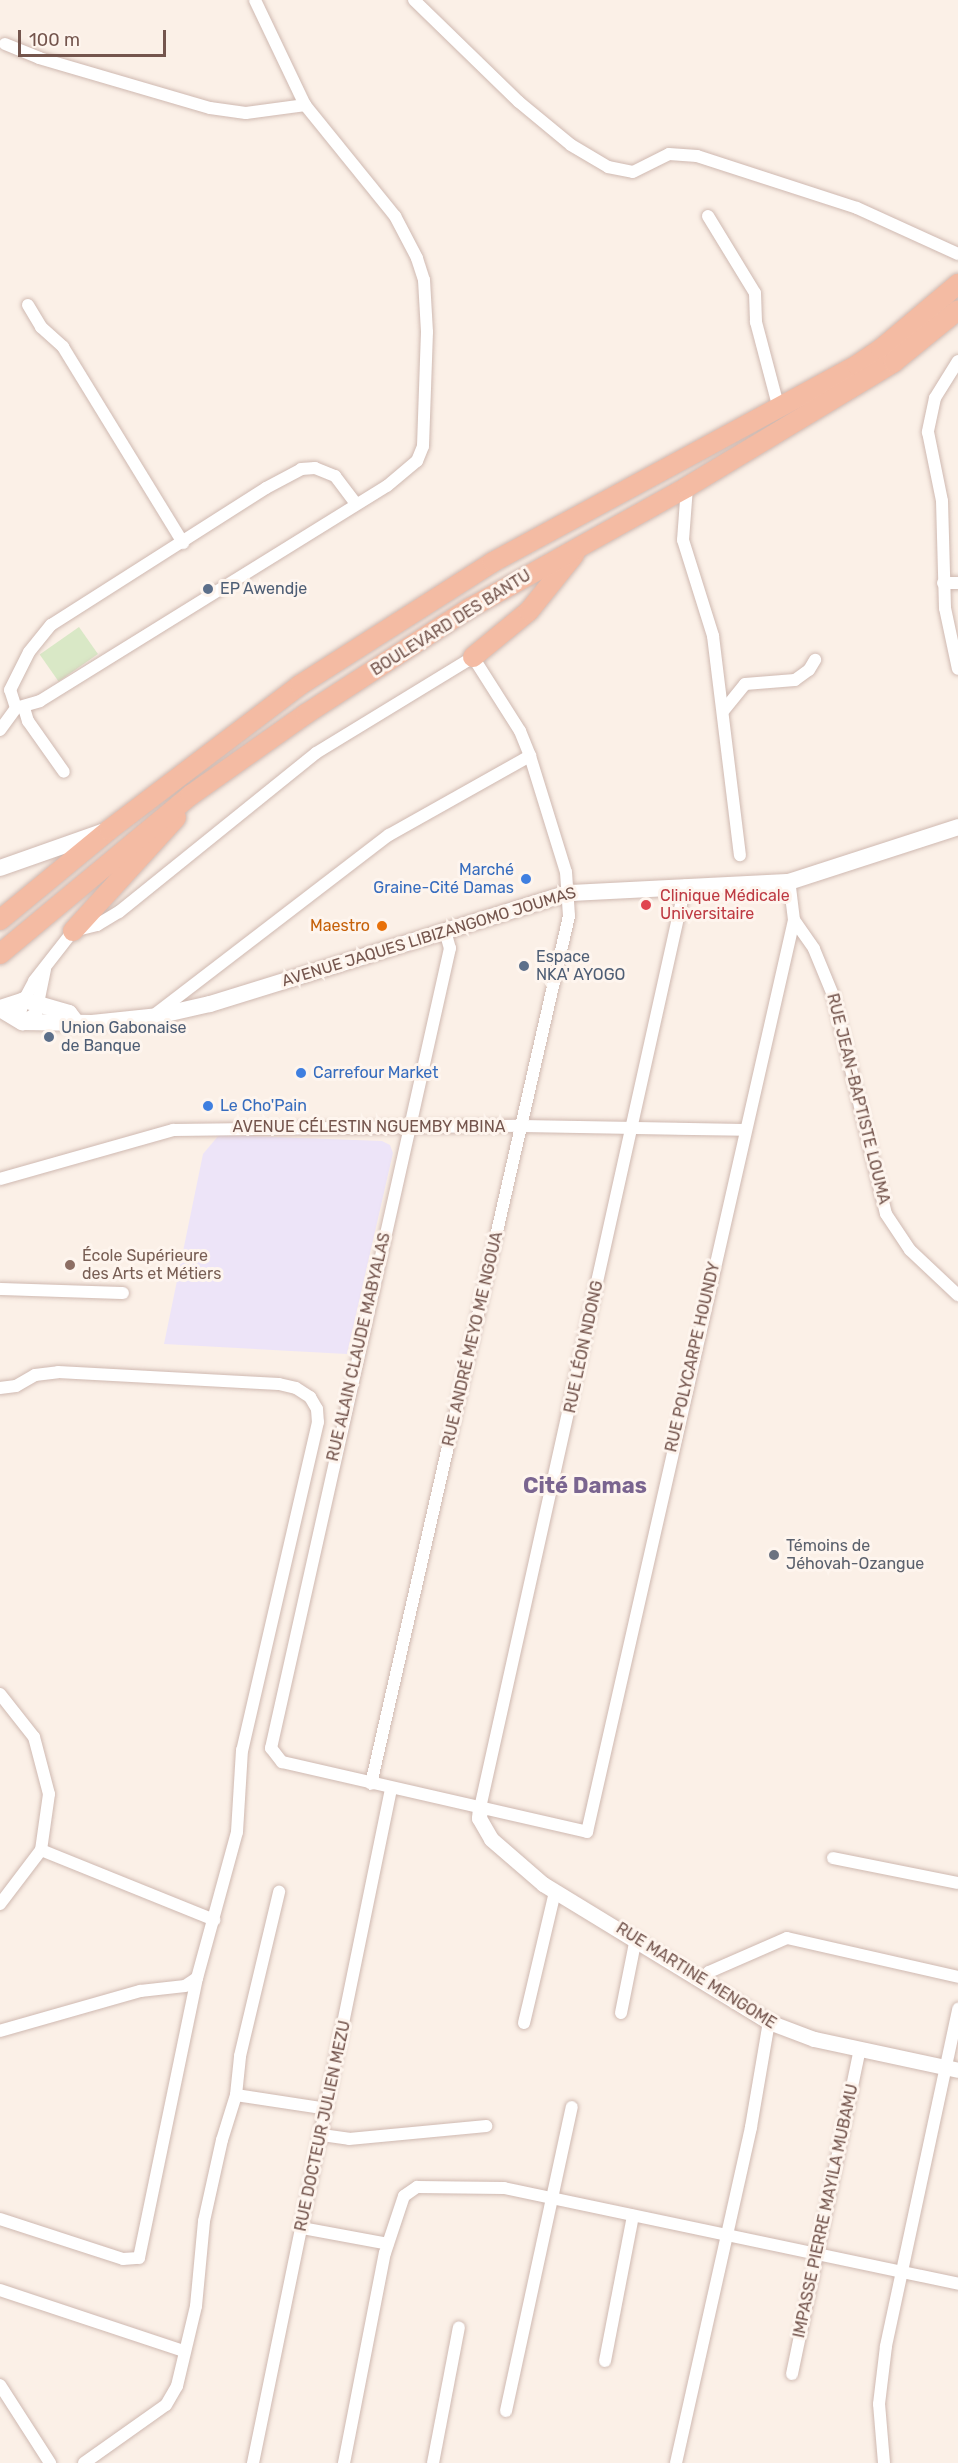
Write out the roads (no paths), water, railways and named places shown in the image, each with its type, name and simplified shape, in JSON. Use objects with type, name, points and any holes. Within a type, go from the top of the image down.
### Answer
[{"type":"highway","name":"BOULEVARD DES BANTU","points":[[0,920],[109,830],[241,727],[384,629],[493,562],[779,409],[881,350],[958,284]]},
{"type":"highway","name":"BOULEVARD DES BANTU","points":[[0,954],[191,795],[306,714],[470,608],[687,487],[894,362],[958,310]]},
{"type":"highway","points":[[473,657],[529,611],[578,549]]},
{"type":"highway","points":[[73,931],[187,807],[191,795]]},
{"type":"main road","name":"AVENUE JAQUES LIBIZANGOMO JOUMAS","points":[[21,1021],[76,1022],[151,1017],[210,1004],[569,893],[789,882],[958,827]]},
{"type":"main road","points":[[0,868],[109,830]]},
{"type":"main road","points":[[0,1009],[31,1002],[69,1013],[76,1022]]},
{"type":"main road","points":[[0,1009],[21,1021]]},
{"type":"street","points":[[0,730],[20,708],[405,472],[417,462],[423,446],[428,332],[424,280],[412,248],[394,216],[305,105],[255,0]]},
{"type":"street","points":[[414,0],[544,124],[608,167],[633,172],[669,154],[697,156],[857,208],[958,254]]},
{"type":"street","points":[[5,44],[39,58],[210,108],[246,113],[305,105]]},
{"type":"street","points":[[708,216],[755,293],[756,322],[779,409]]},
{"type":"street","points":[[28,305],[41,327],[63,347],[183,543]]},
{"type":"street","points":[[958,361],[935,398],[928,425],[942,501],[943,583],[958,669]]},
{"type":"street","points":[[64,772],[5,687],[29,652],[51,626],[301,469],[315,468],[335,476],[356,504]]},
{"type":"street","points":[[687,487],[683,540],[713,636],[740,855]]},
{"type":"street","points":[[943,583],[958,583]]},
{"type":"street","points":[[21,1021],[35,1015],[31,1002],[45,969],[73,931],[97,925],[119,912],[316,753],[473,657]]},
{"type":"street","name":"RUE ANDRÉ MEYO ME NGOUA","points":[[371,1784],[569,916],[569,893],[530,756],[520,731],[473,657]]},
{"type":"street","points":[[724,711],[745,684],[795,680],[809,670],[814,660]]},
{"type":"street","points":[[151,1017],[389,835],[530,756]]},
{"type":"street","name":"RUE POLYCARPE HOUNDY","points":[[480,1808],[587,1832],[744,1130],[794,920],[789,882]]},
{"type":"street","name":"RUE LÉON NDONG","points":[[480,1808],[633,1130],[685,886]]},
{"type":"street","points":[[103,900],[119,912]]},
{"type":"street","name":"RUE JEAN-BAPTISTE LOUMA","points":[[794,920],[814,949],[833,995],[886,1214],[910,1250],[958,1295]]},
{"type":"street","name":"RUE ALAIN CLAUDE MABYALAS","points":[[371,1784],[282,1762],[271,1748],[408,1127],[450,948],[446,931]]},
{"type":"street","name":"AVENUE CÉLESTIN NGUEMBY MBINA","points":[[0,1179],[173,1130],[522,1126],[633,1130],[744,1130]]},
{"type":"street","points":[[0,1288],[123,1293]]},
{"type":"street","points":[[0,1389],[16,1386],[35,1375],[58,1372],[279,1384],[296,1388],[310,1397],[317,1409],[318,1422],[242,1750],[237,1832],[197,1978],[139,2258],[123,2259],[0,2219]]},
{"type":"street","points":[[0,1694],[34,1737],[49,1794],[41,1850],[0,1904]]},
{"type":"street","points":[[371,1784],[480,1808]]},
{"type":"street","name":"RUE DOCTEUR JULIEN MEZU","points":[[253,2463],[322,2135],[391,1789]]},
{"type":"street","name":"RUE MARTINE MENGOME","points":[[480,1808],[479,1818],[491,1839],[555,1892],[636,1938],[769,2022],[796,2034],[952,2069]]},
{"type":"street","points":[[41,1850],[214,1920]]},
{"type":"street","points":[[833,1858],[958,1884]]},
{"type":"street","points":[[84,2463],[171,2400],[196,2306],[204,2221],[222,2139],[236,2095],[240,2056],[279,1892]]},
{"type":"street","points":[[524,2023],[555,1892]]},
{"type":"street","points":[[621,2013],[636,1938]]},
{"type":"street","points":[[704,1980],[709,1972],[787,1938],[958,1977]]},
{"type":"street","points":[[0,2031],[140,1991],[185,1986],[197,1978]]},
{"type":"street","points":[[884,2463],[880,2383],[902,2273],[952,2069],[958,2009]]},
{"type":"street","points":[[676,2463],[724,2237],[751,2127],[769,2022]]},
{"type":"street","name":"IMPASSE PIERRE MAYILA MUBAMU","points":[[792,2374],[860,2049]]},
{"type":"street","points":[[236,2095],[327,2109]]},
{"type":"street","points":[[507,2411],[550,2199],[572,2107]]},
{"type":"street","points":[[322,2135],[349,2139],[486,2126]]},
{"type":"street","points":[[344,2463],[388,2244],[404,2196],[417,2187],[504,2188],[815,2257],[958,2284]]},
{"type":"street","points":[[605,2361],[633,2216]]},
{"type":"street","points":[[302,2228],[388,2244]]},
{"type":"street","points":[[0,2290],[183,2351]]},
{"type":"street","points":[[433,2463],[459,2327]]},
{"type":"street","points":[[0,2385],[50,2463]]},
{"type":"place","name":"EP Awendje","points":[[208,589]]},
{"type":"place","name":"Marché Graine-Cité Damas","points":[[526,879]]},
{"type":"place","name":"Clinique Médicale Universitaire","points":[[646,905]]},
{"type":"place","name":"Maestro","points":[[382,926]]},
{"type":"place","name":"Espace NKA' AYOGO","points":[[524,966]]},
{"type":"place","name":"Union Gabonaise de Banque","points":[[49,1037]]},
{"type":"place","name":"Carrefour Market","points":[[301,1073]]},
{"type":"place","name":"Le Cho'Pain","points":[[208,1106]]},
{"type":"place","name":"École Supérieure des Arts et Métiers","points":[[70,1265]]},
{"type":"place","name":"Témoins de Jéhovah-Ozangue","points":[[774,1555]]},
{"type":"district","name":"Cité Damas","points":[[585,1486]]}]
